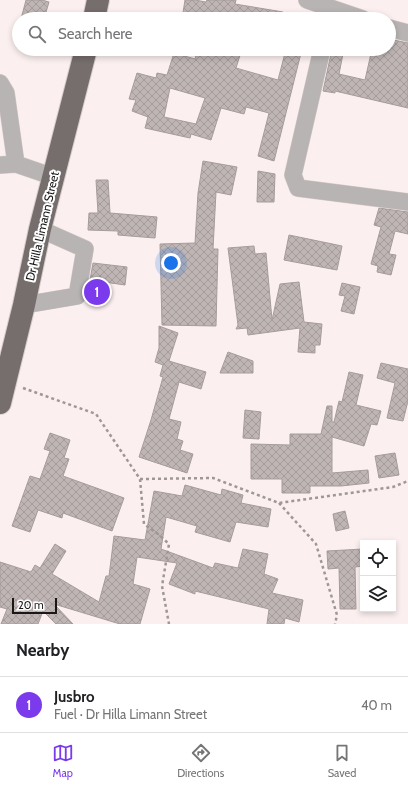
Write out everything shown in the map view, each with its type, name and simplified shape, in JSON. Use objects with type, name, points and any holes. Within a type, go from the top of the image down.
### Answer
[{"type":"highway","points":[[95,12],[98,0]]},
{"type":"highway","name":"Dr Hilla Limann Street","points":[[3,392],[24,305],[40,229],[84,56]]},
{"type":"street","points":[[307,0],[328,12]]},
{"type":"street","points":[[396,30],[408,33]]},
{"type":"street","points":[[320,56],[293,175],[298,188],[408,202]]},
{"type":"street","points":[[0,83],[6,93],[8,164],[54,177]]},
{"type":"street","points":[[24,305],[77,296],[86,249],[40,229]]},
{"type":"path","points":[[3,392],[96,414],[140,479],[144,524],[169,544],[162,586],[170,624]]},
{"type":"path","points":[[140,479],[213,478],[279,503],[316,544],[337,615],[335,624]]},
{"type":"path","points":[[279,503],[393,487],[408,481]]},
{"type":"building","points":[[26,0],[42,0],[49,2],[46,12],[23,12]]},
{"type":"building","points":[[185,0],[206,2],[207,0],[236,0],[235,4],[283,12],[183,12]]},
{"type":"building","points":[[396,40],[408,43],[408,108],[335,91],[335,93],[323,91],[330,56],[343,56],[339,74],[365,80],[370,56],[396,56]]},
{"type":"building","points":[[173,56],[184,56],[195,59],[196,56],[240,56],[236,68],[278,80],[284,56],[300,56],[274,161],[258,156],[269,113],[246,107],[244,114],[221,108],[211,140],[191,134],[190,138],[145,128],[148,117],[132,111],[136,100],[129,99],[137,73],[156,78],[157,73],[167,75]],"holes":[[[170,88],[205,98],[196,124],[164,117]]]},
{"type":"building","points":[[203,161],[237,167],[231,195],[216,192],[213,249],[218,249],[216,326],[162,325],[160,244],[195,243],[198,193]]},
{"type":"building","points":[[258,171],[275,174],[274,202],[257,202]]},
{"type":"building","points":[[96,180],[108,180],[110,213],[157,217],[155,238],[118,235],[118,231],[88,230],[89,213],[98,213]]},
{"type":"building","points":[[379,208],[408,212],[408,234],[395,231],[389,254],[396,255],[391,275],[377,272],[378,266],[371,264],[381,227],[374,225]]},
{"type":"building","points":[[289,235],[342,246],[337,270],[284,260]]},
{"type":"building","points":[[254,246],[255,254],[266,253],[272,320],[280,284],[299,282],[304,322],[322,324],[320,345],[315,345],[315,353],[298,352],[300,328],[248,335],[247,328],[236,329],[238,325],[228,248]]},
{"type":"building","points":[[93,263],[127,267],[125,285],[90,280]]},
{"type":"building","points":[[342,283],[360,287],[354,314],[341,311],[345,296],[339,295]]},
{"type":"building","points":[[159,326],[178,333],[169,361],[206,372],[201,389],[179,382],[169,419],[181,422],[177,439],[183,441],[180,450],[193,454],[187,473],[139,457],[163,377],[160,376],[163,365],[155,362],[159,348]]},
{"type":"building","points":[[228,352],[253,361],[253,373],[220,373]]},
{"type":"building","points":[[381,363],[408,369],[408,401],[403,421],[387,418],[395,383],[377,378]]},
{"type":"building","points":[[349,372],[363,375],[356,405],[381,411],[377,425],[371,424],[364,446],[332,437],[332,473],[368,470],[369,483],[341,486],[310,486],[310,493],[282,493],[282,479],[251,479],[251,444],[290,445],[290,434],[321,434],[327,406],[332,406],[332,422],[334,422],[339,401],[342,402]]},
{"type":"building","points":[[245,410],[261,412],[259,439],[243,438]]},
{"type":"building","points":[[50,433],[70,440],[64,458],[69,459],[63,476],[124,498],[112,531],[63,513],[62,518],[38,510],[30,532],[12,526],[30,476],[40,479],[50,451],[44,449]]},
{"type":"building","points":[[395,453],[399,475],[379,478],[375,456]]},
{"type":"building","points":[[185,485],[221,495],[222,489],[243,495],[241,503],[271,509],[268,527],[236,522],[230,542],[195,532],[197,526],[166,517],[161,549],[213,568],[215,563],[238,568],[243,549],[268,554],[264,574],[278,579],[272,593],[303,600],[299,622],[285,618],[284,624],[267,624],[269,609],[195,591],[195,594],[169,584],[177,563],[137,557],[133,584],[150,589],[140,624],[120,624],[54,604],[73,624],[56,624],[43,611],[38,624],[1,624],[7,609],[0,607],[0,562],[31,572],[35,565],[40,568],[55,544],[66,551],[52,574],[99,602],[106,576],[109,576],[114,536],[145,540],[154,491],[182,496]]},
{"type":"building","points":[[345,511],[349,528],[336,531],[333,514]]},
{"type":"building","points":[[360,549],[360,566],[355,567],[356,609],[340,609],[339,568],[328,569],[327,551]]},
{"type":"place","name":"Jusbro","points":[[97,292]]}]
